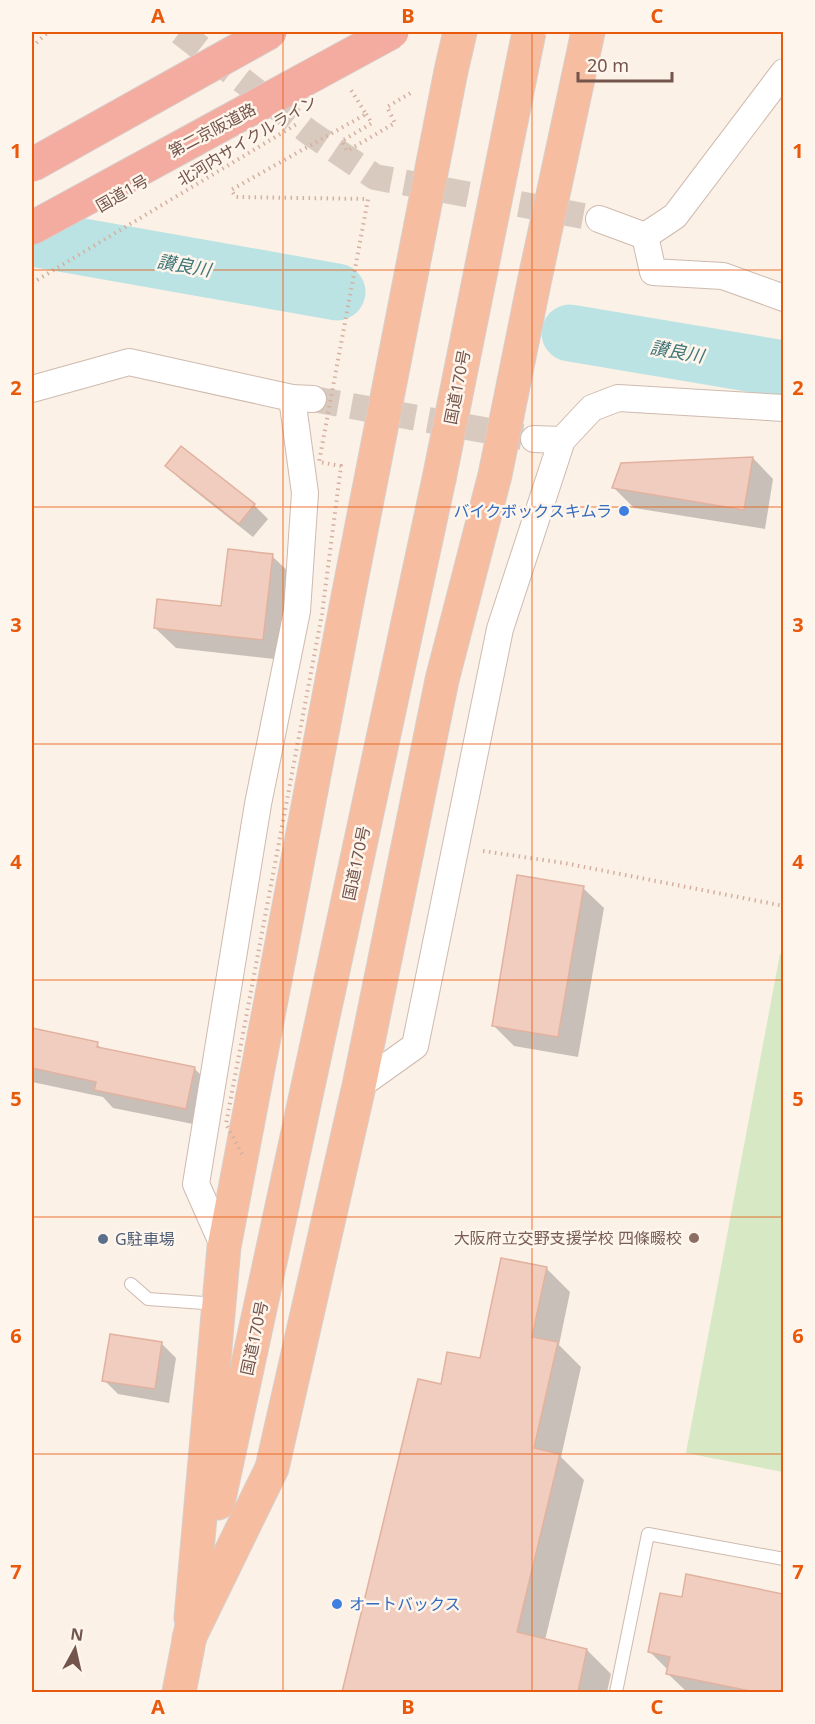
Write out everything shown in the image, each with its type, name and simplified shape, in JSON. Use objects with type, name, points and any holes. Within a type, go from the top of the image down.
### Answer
[{"type":"highway","points":[[32,151],[245,32]]},
{"type":"highway","points":[[32,165],[270,32]]},
{"type":"highway","name":"第二京阪道路","points":[[32,228],[392,32]]},
{"type":"highway","name":"国道1号","points":[[32,245],[399,32]]},
{"type":"highway","points":[[189,1638],[224,1247],[345,607],[460,32]]},
{"type":"highway","name":"国道170号","points":[[179,1692],[439,479],[529,32]]},
{"type":"highway","points":[[189,1638],[272,1468],[359,1086],[442,680],[495,476],[588,32]]},
{"type":"street","points":[[645,236],[675,216],[783,72]]},
{"type":"street","points":[[599,219],[645,236]]},
{"type":"street","points":[[645,236],[653,272],[723,276],[783,298]]},
{"type":"street","points":[[32,389],[129,362],[303,399],[305,493],[297,611],[258,804],[196,1184],[224,1247]]},
{"type":"street","points":[[359,1086],[416,1046],[500,629],[562,440],[592,408],[618,398],[783,408]]},
{"type":"street","points":[[534,439],[562,440]]},
{"type":"lane","points":[[131,1284],[148,1299],[219,1304]]},
{"type":"lane","points":[[616,1692],[648,1534],[783,1558]]},
{"type":"path","points":[[32,47],[48,32]]},
{"type":"path","points":[[346,81],[372,123],[342,141],[347,151],[382,130]]},
{"type":"path","points":[[242,1154],[226,1124],[322,614],[340,466],[319,462],[368,199],[236,197],[231,190],[366,114]]},
{"type":"path","name":"北河内サイクルライン","points":[[32,283],[301,121]]},
{"type":"path","points":[[455,848],[564,863],[783,906]]},
{"type":"green space","points":[[780,954],[784,955],[783,1472],[686,1453]]},
{"type":"building","points":[[181,446],[255,504],[239,524],[165,466]]},
{"type":"building","points":[[753,457],[744,510],[612,488],[621,463]]},
{"type":"building","points":[[228,549],[273,554],[263,640],[154,628],[157,599],[221,606]]},
{"type":"building","points":[[517,875],[584,886],[558,1037],[492,1026]]},
{"type":"building","points":[[32,1028],[98,1042],[97,1047],[195,1067],[186,1109],[94,1090],[96,1082],[32,1068]]},
{"type":"building","points":[[501,1258],[547,1267],[532,1337],[558,1342],[534,1448],[560,1454],[517,1632],[587,1649],[578,1692],[342,1692],[418,1379],[441,1384],[447,1352],[480,1358]]},
{"type":"building","points":[[110,1334],[162,1342],[155,1389],[102,1381]]},
{"type":"building","points":[[686,1574],[783,1594],[783,1692],[755,1692],[666,1674],[670,1657],[648,1652],[660,1593],[682,1597]]},
{"type":"waterway","name":"讃良川","points":[[32,238],[337,292]]},
{"type":"waterway","name":"讃良川","points":[[570,333],[784,369]]},
{"type":"tunnel","points":[[180,32],[310,133],[375,177],[599,219]]},
{"type":"tunnel","points":[[313,399],[522,437]]},
{"type":"place","name":"バイクボックスキムラ","points":[[624,511]]},
{"type":"place","name":"大阪府立交野支援学校 四條畷校","points":[[694,1238]]},
{"type":"place","name":"G駐車場","points":[[103,1239]]},
{"type":"place","name":"オートバックス","points":[[337,1604]]}]
